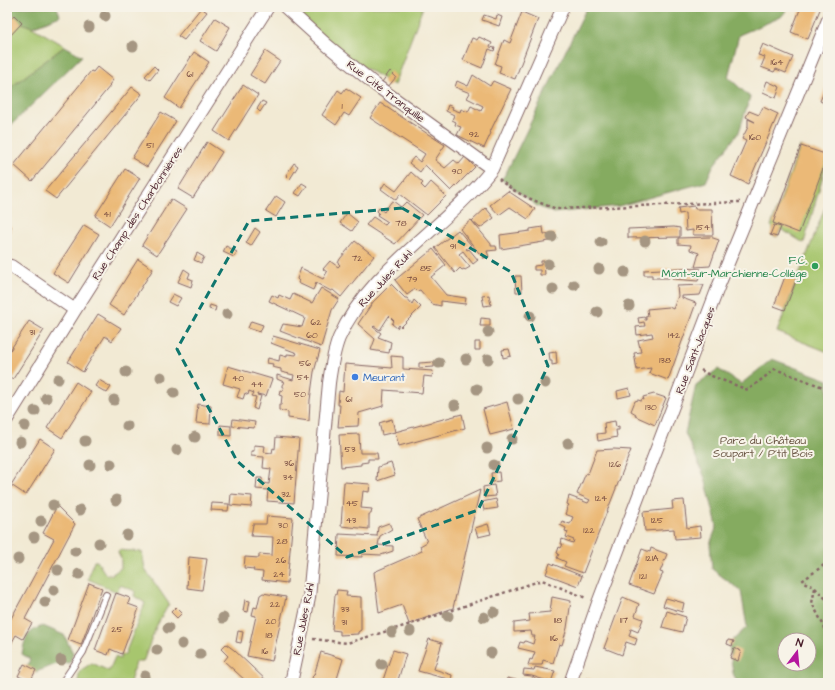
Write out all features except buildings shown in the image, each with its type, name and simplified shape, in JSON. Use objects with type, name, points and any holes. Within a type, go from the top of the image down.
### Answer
[{"type":"street","name":"Rue Champ des Charbonnières","points":[[7,419],[268,7]]},
{"type":"street","name":"Rue Cité Tranquille","points":[[285,7],[328,46],[377,86],[492,169]]},
{"type":"street","name":"Rue Jules Ruhl","points":[[291,683],[309,598],[329,383],[332,360],[340,338],[361,301],[388,271],[478,186],[492,169],[563,7]]},
{"type":"street","name":"Rue Saint-Jacques","points":[[570,683],[598,603],[719,285],[828,20]]},
{"type":"street","points":[[7,265],[11,266],[75,310]]},
{"type":"lane","points":[[62,683],[83,652],[106,595]]},
{"type":"path","points":[[492,169],[499,180],[507,186],[536,201],[557,209],[754,201]]},
{"type":"path","points":[[709,375],[748,390],[775,369],[828,389]]},
{"type":"path","points":[[828,562],[802,581],[815,588],[828,600]]},
{"type":"path","points":[[301,637],[347,643],[411,624],[542,580],[598,603]]},
{"type":"path","points":[[815,588],[812,603],[827,632],[828,683]]},
{"type":"highlighted area","points":[[402,208],[511,272],[548,366],[478,510],[347,557],[237,461],[177,349],[249,221]]},
{"type":"green space","points":[[7,7],[57,7],[60,16],[32,27],[7,17]]},
{"type":"green space","points":[[293,7],[423,7],[394,85],[328,46]]},
{"type":"green space","points":[[587,7],[789,7],[781,17],[739,35],[728,77],[750,97],[739,132],[713,166],[706,182],[619,206],[554,213],[537,206],[501,179],[505,175]]},
{"type":"green space","points":[[7,17],[32,27],[65,46],[7,90]]},
{"type":"green space","points":[[65,46],[82,56],[7,129],[7,90]]},
{"type":"green space","points":[[800,146],[828,157],[804,243],[781,229],[777,237],[771,235],[773,228],[771,226]]},
{"type":"green space","name":"F.C. Mont-sur-Marchienne-Collège","points":[[828,200],[828,352],[777,332]]},
{"type":"green space","name":"Parc du Château Soupart / P'tit Bois","points":[[772,359],[828,380],[828,683],[737,683],[733,673],[729,644],[747,627],[741,591],[712,569],[710,544],[717,526],[705,478],[685,433],[696,385],[718,369],[741,384]]},
{"type":"green space","points":[[119,550],[142,552],[145,569],[169,604],[156,627],[143,662],[135,662],[130,683],[78,683],[79,673],[81,670],[92,663],[109,671],[115,657],[120,659],[121,655],[125,654],[145,603],[134,596],[135,591],[120,585],[117,592],[88,579],[94,561],[97,561],[106,575],[111,575],[121,568],[121,558],[118,552]]},
{"type":"green space","points":[[43,626],[64,635],[73,653],[70,663],[59,663],[36,672],[27,667],[30,659],[22,654],[24,644],[30,633],[33,630]]},
{"type":"place","name":"F.C. Mont-sur-Marchienne-Collège","points":[[815,266]]},
{"type":"place","name":"Meurant","points":[[355,377]]}]
